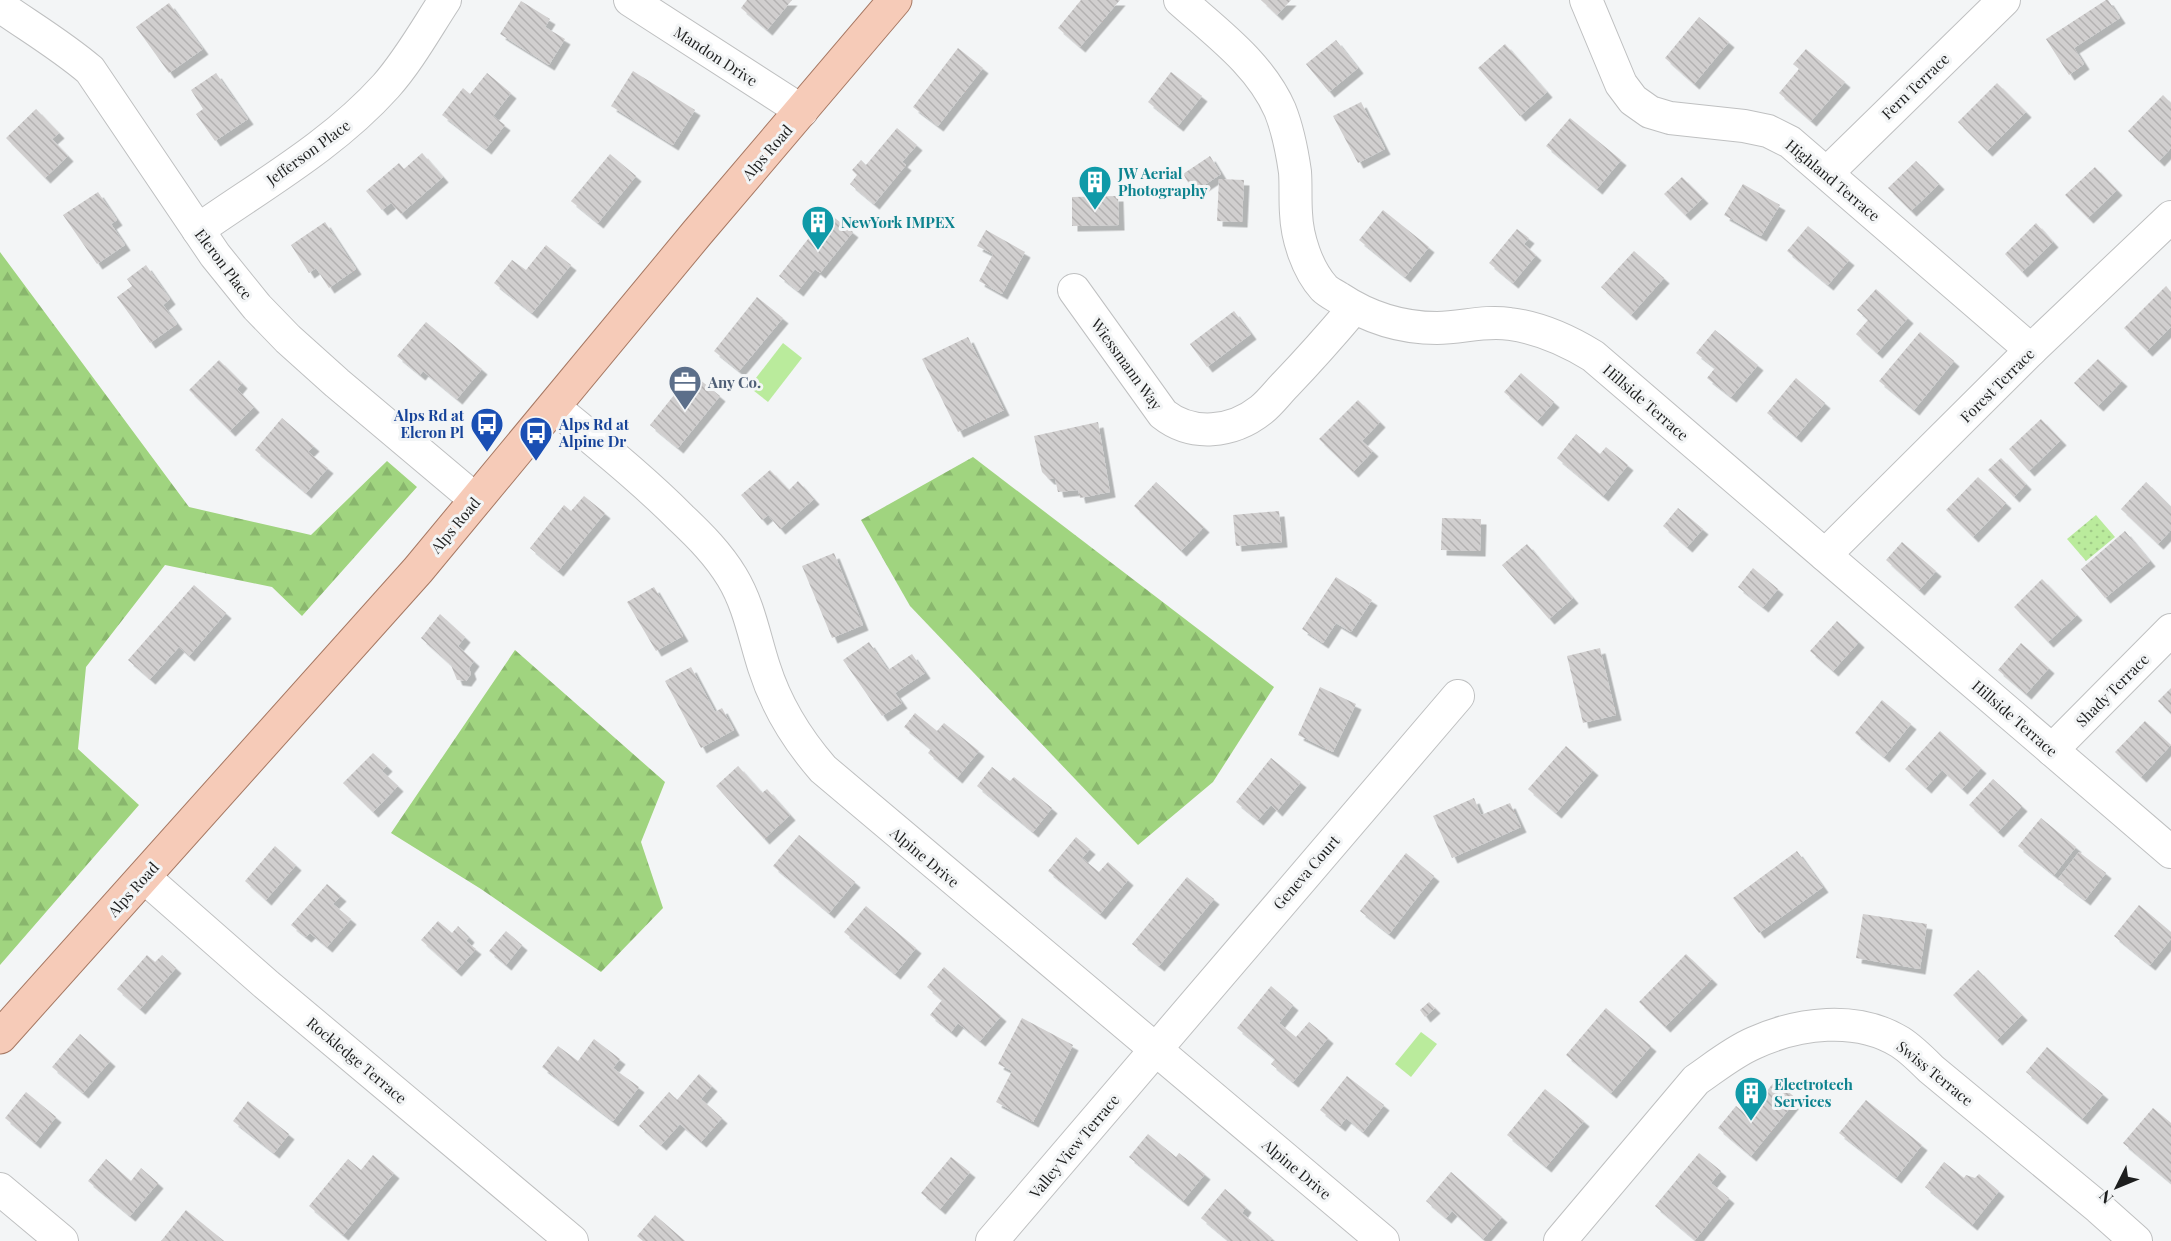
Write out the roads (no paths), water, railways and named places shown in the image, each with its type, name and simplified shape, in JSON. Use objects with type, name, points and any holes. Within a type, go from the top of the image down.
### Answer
[{"type":"main road","name":"Alps Road","points":[[0,1037],[418,570],[895,0]]},
{"type":"street","name":"Jefferson Place","points":[[198,230],[331,138],[361,113],[411,55],[446,0]]},
{"type":"street","name":"Mandon Drive","points":[[630,0],[802,111]]},
{"type":"street","name":"Hillside Terrace","points":[[1180,0],[1246,58],[1269,88],[1290,141],[1295,173],[1296,215],[1300,242],[1310,267],[1325,289],[1354,308],[1380,319],[1409,326],[1439,328],[1474,323],[1507,323],[1539,329],[1568,340],[1593,356],[2171,852]]},
{"type":"street","name":"Highland Terrace","points":[[1586,0],[1621,84],[1633,100],[1650,112],[1670,118],[1744,126],[1768,131],[1790,141],[2031,350]]},
{"type":"street","name":"Fern Terrace","points":[[1827,173],[2004,0]]},
{"type":"street","name":"Eleron Place","points":[[0,6],[69,52],[90,70],[198,230],[229,272],[288,339],[476,500]]},
{"type":"street","name":"Forest Terrace","points":[[1825,555],[2031,350],[2171,216]]},
{"type":"street","name":"Wiessmann Way","points":[[1074,290],[1163,414],[1189,429],[1201,430],[1222,428],[1242,422],[1261,410],[1354,308]]},
{"type":"street","name":"Alpine Drive","points":[[554,407],[654,491],[713,549],[742,597],[778,705],[791,728],[823,769],[1383,1241]]},
{"type":"street","name":"Shady Terrace","points":[[2052,750],[2171,630]]},
{"type":"street","name":"Geneva Court","points":[[1155,1050],[1458,696]]},
{"type":"street","name":"Rockledge Terrace","points":[[144,877],[276,993],[572,1241]]},
{"type":"street","name":"Swiss Terrace","points":[[1560,1241],[1688,1088],[1724,1060],[1753,1043],[1784,1032],[1815,1026],[1845,1025],[1872,1030],[1898,1040],[1912,1050],[1931,1069],[2136,1241]]},
{"type":"street","name":"Valley View Terrace","points":[[992,1241],[1155,1050]]},
{"type":"street","points":[[0,1189],[62,1241]]},
{"type":"place","name":"JW Aerial Photography","points":[[1095,211]]},
{"type":"place","name":"NewYork IMPEX","points":[[818,251]]},
{"type":"place","name":"Any Co.","points":[[685,411]]},
{"type":"place","name":"Alps Rd at Eleron Pl","points":[[487,453]]},
{"type":"place","name":"Alps Rd at Alpine Dr","points":[[536,462]]},
{"type":"place","name":"Electrotech Services","points":[[1751,1122]]}]
